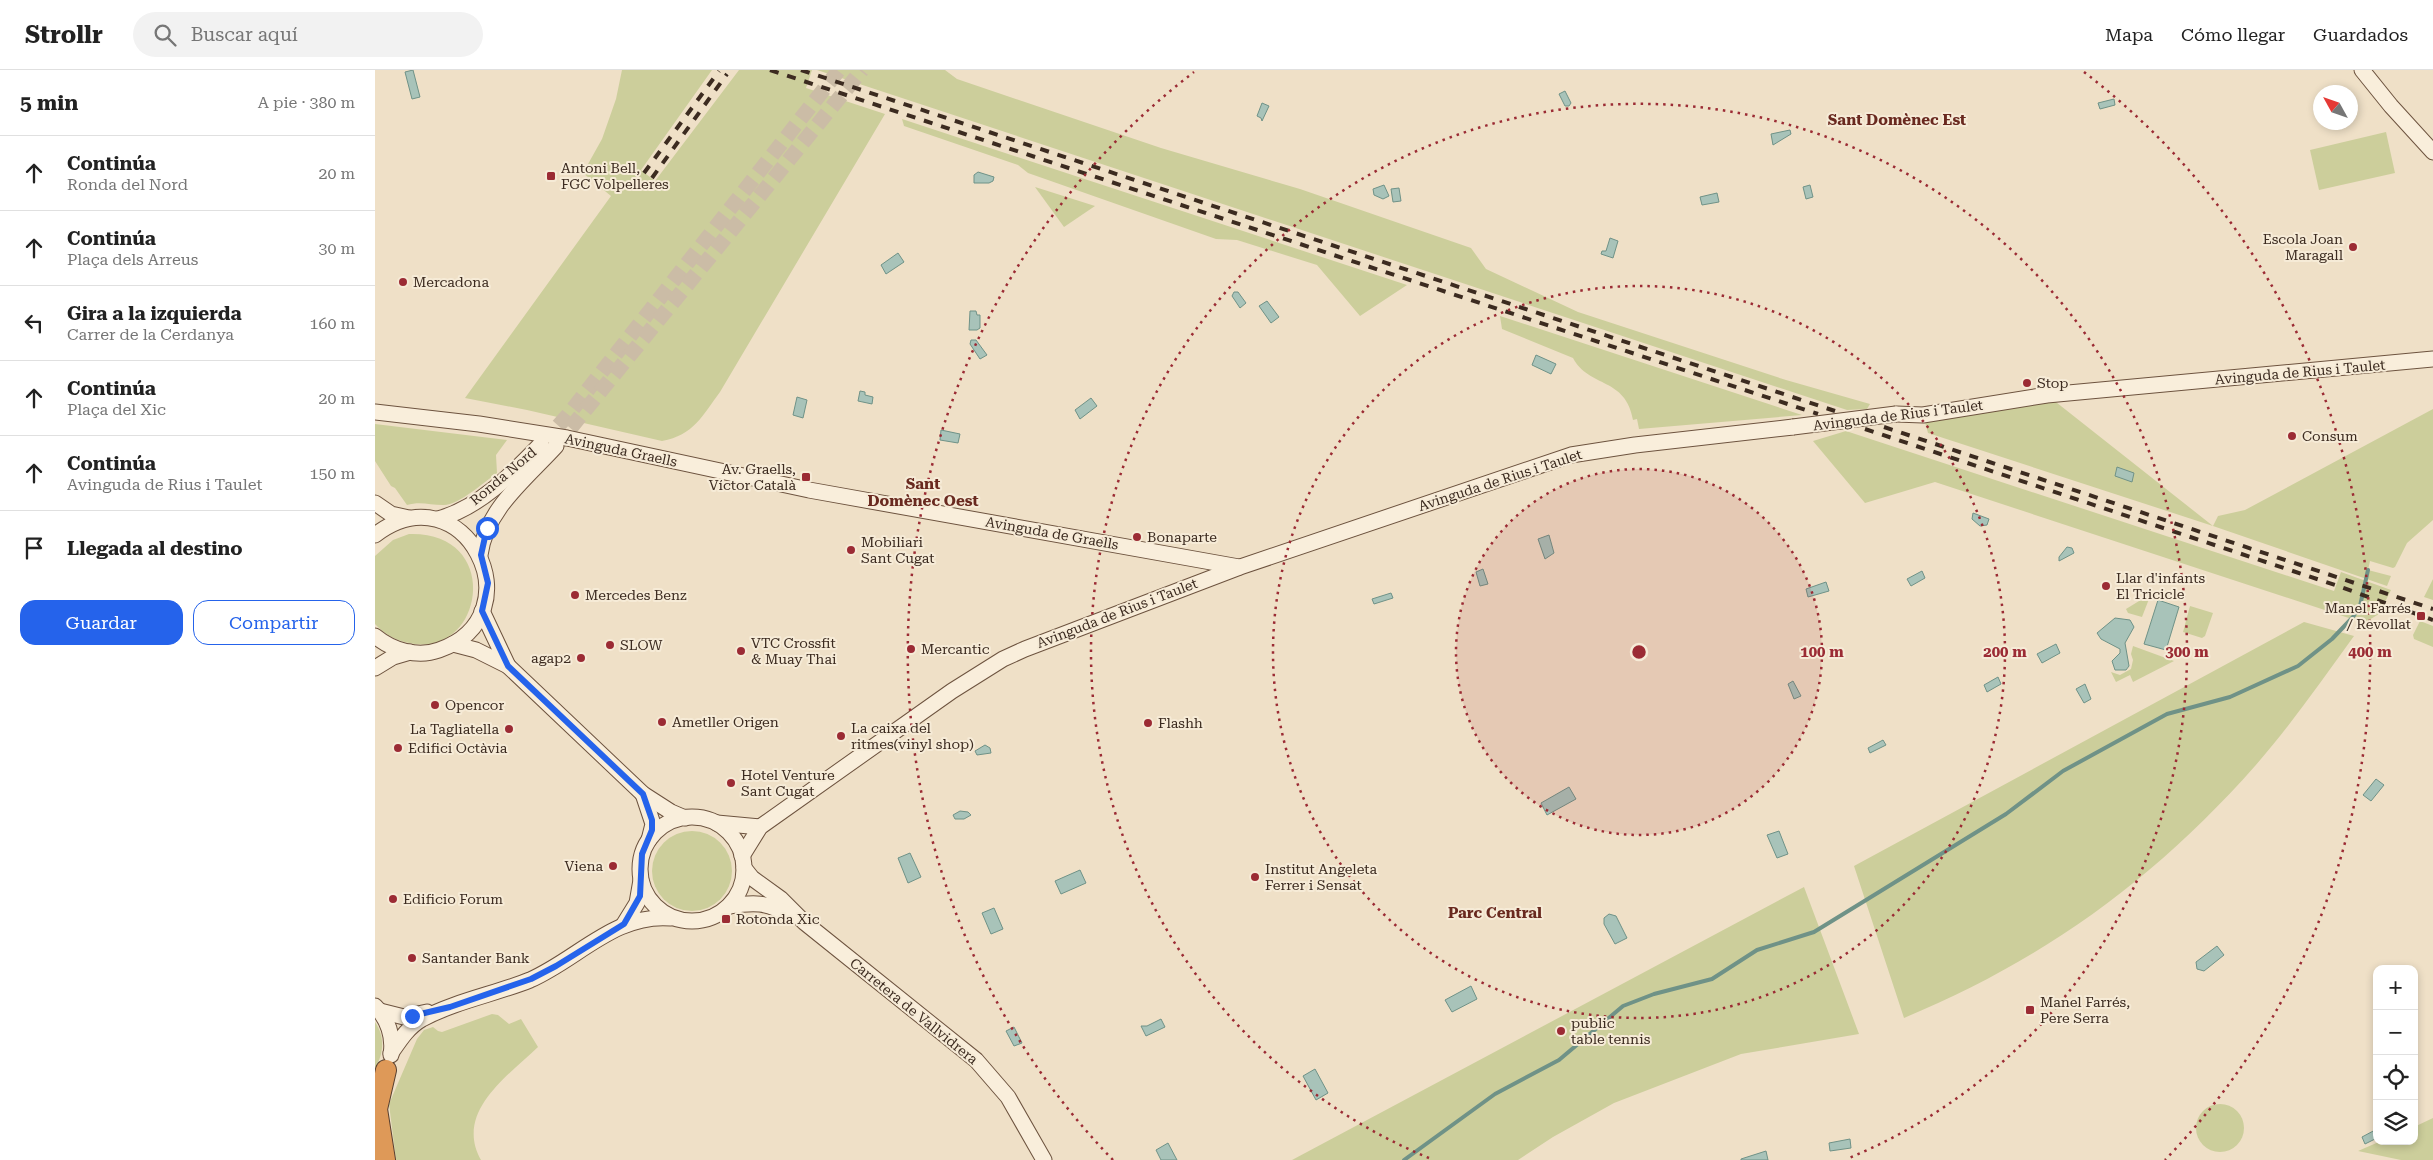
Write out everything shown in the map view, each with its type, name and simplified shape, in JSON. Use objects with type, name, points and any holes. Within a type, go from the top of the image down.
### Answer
[{"type":"highway","points":[[384,1069],[377,1109],[385,1160]]},
{"type":"street","points":[[2362,70],[2391,106],[2433,152]]},
{"type":"street","name":"Avinguda de Rius i Taulet","points":[[743,862],[760,827],[952,691],[1003,659],[1161,596],[1240,567],[1571,455],[1635,445],[1896,414],[1923,414],[2047,396],[2433,359]]},
{"type":"street","name":"Avinguda Graells","points":[[375,412],[479,424],[577,440],[741,476],[864,500]]},
{"type":"street","name":"Ronda Nord","points":[[437,519],[459,512],[486,494],[549,445],[490,520],[483,539],[481,555]]},
{"type":"street","name":"Avinguda de Graells","points":[[864,500],[1240,567]]},
{"type":"street","points":[[375,503],[391,514],[409,518],[437,519],[462,532],[481,555],[488,583],[482,611],[470,631],[453,644],[435,651],[410,652],[393,657],[375,668]]},
{"type":"street","points":[[375,534],[385,527],[409,518]]},
{"type":"street","points":[[482,611],[508,666]]},
{"type":"street","points":[[375,636],[387,644],[410,652]]},
{"type":"street","points":[[453,644],[476,650],[508,666],[643,794],[671,812],[685,818]]},
{"type":"street","points":[[624,924],[637,903],[642,854],[649,840],[653,824],[643,794]]},
{"type":"street","points":[[649,840],[664,826],[685,818],[701,818],[717,823],[760,827]]},
{"type":"street","points":[[384,1069],[409,1028],[421,1020],[450,1007],[538,976],[624,924],[654,916],[690,921],[707,919],[729,906],[741,887],[743,862],[732,836],[717,823]]},
{"type":"street","name":"Carretera de Vallvidrera","points":[[743,862],[752,878],[781,899],[804,922],[958,1044],[986,1070],[1008,1096],[1044,1160]]},
{"type":"street","points":[[641,878],[653,902],[673,918]]},
{"type":"street","name":"Carretera de Vallvidrera","points":[[729,906],[752,902],[768,904],[804,922]]},
{"type":"street","points":[[378,1009],[404,1017],[450,1007]]},
{"type":"street","points":[[378,1009],[391,1035],[384,1069]]},
{"type":"green space","points":[[622,70],[712,70],[641,170],[655,181],[739,70],[812,70],[806,88],[885,114],[720,392],[690,429],[673,438],[662,441],[465,398],[611,196],[583,173],[602,139],[616,99]]},
{"type":"green space","points":[[817,70],[945,70],[957,79],[1161,148],[1300,189],[1471,248],[1486,269],[1578,312],[1786,380],[1870,404],[1867,409],[1847,410]]},
{"type":"green space","points":[[902,119],[1407,285],[1360,316],[1317,265],[1237,240],[1216,239],[1028,173],[1018,165],[904,126]]},
{"type":"green space","points":[[2386,132],[2395,173],[2319,190],[2310,150]]},
{"type":"green space","points":[[1035,187],[1095,206],[1064,227]]},
{"type":"green space","points":[[1500,316],[1802,415],[1639,429],[1637,419],[1633,420],[1629,406],[1623,396],[1615,389],[1588,374],[1580,368],[1573,358],[1502,329]]},
{"type":"green space","points":[[2047,395],[2213,526],[1928,433],[1923,415]]},
{"type":"green space","points":[[2433,409],[2433,520],[2407,543],[2395,567],[2370,561],[2368,570],[2391,576],[2387,586],[2213,526],[2218,516],[2245,510]]},
{"type":"green space","points":[[375,424],[507,440],[496,455],[497,473],[463,498],[443,505],[416,503],[407,505],[395,488],[391,486],[375,461]]},
{"type":"green space","points":[[1846,431],[2334,591],[2341,572],[2391,590],[2379,614],[2364,623],[1935,482],[1865,503],[1813,441]]},
{"type":"green space","points":[[409,534],[439,538],[459,551],[470,570],[473,591],[468,612],[457,630],[439,642],[415,644],[404,642],[388,635],[375,624],[375,556],[393,540]]},
{"type":"green space","points":[[2433,579],[2433,600],[2424,597]]},
{"type":"green space","points":[[2144,598],[2149,599],[2142,617],[2128,613],[2126,609]]},
{"type":"green space","points":[[2190,606],[2213,613],[2205,636],[2202,638],[2183,632]]},
{"type":"green space","points":[[2420,621],[2433,626],[2433,647],[2414,639],[2413,635]]},
{"type":"green space","points":[[2304,622],[2354,636],[2281,735],[2217,807],[2178,845],[2095,913],[2050,943],[2004,970],[1904,1018],[1854,866]]},
{"type":"green space","points":[[2133,646],[2174,661],[2133,682],[2130,675],[2116,682],[2111,672],[2120,675],[2131,669]]},
{"type":"green space","points":[[692,831],[707,834],[720,843],[729,856],[732,871],[729,886],[720,899],[707,908],[692,911],[677,908],[664,899],[655,886],[652,871],[655,856],[664,843],[677,834]]},
{"type":"green space","points":[[1804,887],[1859,1034],[1741,1054],[1614,1103],[1553,1137],[1518,1160],[1292,1160]]},
{"type":"green space","points":[[492,1014],[498,1015],[509,1024],[521,1019],[538,1047],[488,1096],[479,1111],[474,1126],[474,1143],[481,1160],[396,1160],[389,1104],[417,1039],[424,1030],[433,1027],[442,1032]]},
{"type":"green space","points":[[375,1022],[382,1039],[382,1051],[375,1068]]},
{"type":"green space","points":[[2220,1104],[2229,1106],[2237,1111],[2242,1119],[2244,1128],[2242,1137],[2237,1145],[2229,1150],[2220,1152],[2211,1150],[2203,1145],[2198,1137],[2196,1128],[2198,1119],[2203,1111],[2211,1106]]},
{"type":"green space","points":[[2433,1118],[2433,1160],[2401,1160],[2358,1151],[2373,1144],[2418,1145],[2418,1125]]},
{"type":"water","points":[[413,70],[420,97],[412,99],[405,72]]},
{"type":"water","points":[[1565,91],[1571,103],[1569,106],[1565,106],[1559,94]]},
{"type":"water","points":[[2114,99],[2115,105],[2100,109],[2098,103]]},
{"type":"water","points":[[1262,103],[1269,106],[1262,121],[1257,116]]},
{"type":"water","points":[[1790,130],[1791,134],[1773,145],[1771,134]]},
{"type":"water","points":[[978,172],[994,177],[993,181],[989,183],[974,183],[974,175]]},
{"type":"water","points":[[1384,185],[1389,196],[1383,199],[1374,195],[1373,189]]},
{"type":"water","points":[[1810,185],[1813,197],[1806,199],[1803,187]]},
{"type":"water","points":[[1399,188],[1401,201],[1393,202],[1391,189]]},
{"type":"water","points":[[1717,193],[1719,202],[1702,205],[1700,197]]},
{"type":"water","points":[[1610,238],[1618,241],[1613,258],[1601,254],[1602,251],[1606,251]]},
{"type":"water","points":[[898,253],[904,262],[886,274],[881,265]]},
{"type":"water","points":[[1234,292],[1238,292],[1246,303],[1240,308],[1232,296]]},
{"type":"water","points":[[1267,301],[1279,317],[1271,323],[1259,306]]},
{"type":"water","points":[[970,311],[976,311],[977,315],[980,315],[980,328],[977,330],[969,330]]},
{"type":"water","points":[[971,340],[976,340],[987,355],[980,359],[970,344]]},
{"type":"water","points":[[1536,355],[1556,364],[1551,374],[1532,365]]},
{"type":"water","points":[[860,391],[865,392],[865,395],[873,397],[872,404],[858,401]]},
{"type":"water","points":[[797,397],[807,400],[803,418],[793,415]]},
{"type":"water","points":[[1091,398],[1097,406],[1080,419],[1075,410]]},
{"type":"water","points":[[941,430],[960,434],[958,443],[940,440]]},
{"type":"water","points":[[2117,467],[2134,473],[2132,482],[2115,476]]},
{"type":"water","points":[[1973,513],[1989,519],[1987,525],[1980,526],[1972,519]]},
{"type":"water","points":[[1549,535],[1554,553],[1545,559],[1538,539]]},
{"type":"water","points":[[2067,547],[2072,548],[2074,553],[2059,561],[2059,557]]},
{"type":"water","points":[[1483,569],[1488,584],[1480,586],[1476,572]]},
{"type":"water","points":[[1922,571],[1925,578],[1911,586],[1907,579]]},
{"type":"water","points":[[1826,582],[1829,591],[1808,597],[1806,589]]},
{"type":"water","points":[[1391,593],[1393,598],[1374,604],[1372,599]]},
{"type":"water","points":[[2158,600],[2179,607],[2166,650],[2144,644]]},
{"type":"water","points":[[2115,618],[2130,620],[2134,627],[2125,643],[2129,666],[2126,670],[2115,670],[2112,661],[2120,653],[2120,649],[2101,639],[2097,633]]},
{"type":"water","points":[[2056,644],[2060,653],[2042,663],[2037,654]]},
{"type":"water","points":[[1998,677],[2001,684],[1987,692],[1984,685]]},
{"type":"water","points":[[1793,681],[1801,696],[1794,699],[1788,684]]},
{"type":"water","points":[[2085,684],[2091,699],[2084,703],[2076,689]]},
{"type":"water","points":[[1883,740],[1886,745],[1870,753],[1868,748]]},
{"type":"water","points":[[985,745],[990,748],[991,753],[977,755],[975,751]]},
{"type":"water","points":[[2376,779],[2384,785],[2371,801],[2363,795]]},
{"type":"water","points":[[1569,787],[1576,799],[1547,815],[1541,803]]},
{"type":"water","points":[[960,811],[968,812],[971,815],[964,819],[955,819],[953,815]]},
{"type":"water","points":[[1779,831],[1788,854],[1777,858],[1767,835]]},
{"type":"water","points":[[910,853],[921,877],[908,883],[898,858]]},
{"type":"water","points":[[1080,870],[1086,883],[1061,894],[1055,881]]},
{"type":"water","points":[[994,908],[1003,929],[991,934],[982,913]]},
{"type":"water","points":[[1609,914],[1616,916],[1627,938],[1615,944],[1604,924],[1604,918]]},
{"type":"water","points":[[2217,946],[2224,955],[2204,971],[2197,969],[2196,962]]},
{"type":"water","points":[[1471,986],[1477,999],[1452,1012],[1445,1000]]},
{"type":"water","points":[[1161,1019],[1165,1027],[1146,1036],[1141,1026],[1147,1026]]},
{"type":"water","points":[[1014,1027],[1022,1043],[1014,1046],[1006,1031]]},
{"type":"water","points":[[1315,1069],[1328,1093],[1316,1100],[1303,1076]]},
{"type":"water","points":[[2373,1131],[2373,1140],[2365,1144],[2362,1137]]},
{"type":"water","points":[[1850,1139],[1851,1148],[1830,1151],[1829,1143]]},
{"type":"water","points":[[1168,1143],[1177,1160],[1161,1160],[1156,1150]]},
{"type":"water","points":[[1766,1151],[1768,1160],[1741,1160],[1741,1159]]},
{"type":"waterway","points":[[1404,1160],[1495,1094],[1559,1060],[1623,1006],[1654,994],[1712,979],[1757,950],[1814,932],[2006,814],[2063,771],[2167,714],[2230,697],[2298,666],[2332,639],[2353,617],[2360,606],[2368,570]]},
{"type":"tunnel","points":[[543,443],[568,415],[839,70]]},
{"type":"tunnel","points":[[556,446],[862,70]]},
{"type":"railway","points":[[770,70],[1818,414]]},
{"type":"railway","points":[[801,70],[1835,411]]},
{"type":"railway","points":[[644,173],[719,71]]},
{"type":"railway","points":[[652,178],[727,74]]},
{"type":"railway","points":[[1884,427],[2433,609]]},
{"type":"railway","points":[[1865,429],[2335,585],[2433,620]]},
{"type":"place","name":"Antoni Bell, FGC Volpelleres","points":[[551,176]]},
{"type":"place","name":"Escola Joan Maragall","points":[[2353,247]]},
{"type":"place","name":"Mercadona","points":[[403,282]]},
{"type":"place","name":"Stop","points":[[2027,383]]},
{"type":"place","name":"Consum","points":[[2292,436]]},
{"type":"place","name":"Av. Graells, Víctor Català","points":[[806,477]]},
{"type":"place","name":"Bonaparte","points":[[1137,537]]},
{"type":"place","name":"Mobiliari Sant Cugat","points":[[851,550]]},
{"type":"place","name":"Llar d'infants El Tricicle","points":[[2106,586]]},
{"type":"place","name":"Mercedes Benz","points":[[575,595]]},
{"type":"place","name":"Manel Farrés / Revollat","points":[[2421,616]]},
{"type":"place","name":"SLOW","points":[[610,645]]},
{"type":"place","name":"Mercantic","points":[[911,649]]},
{"type":"place","name":"VTC Crossfit & Muay Thai","points":[[741,651]]},
{"type":"place","name":"agap2","points":[[581,658]]},
{"type":"place","name":"Opencor","points":[[435,705]]},
{"type":"place","name":"Ametller Origen","points":[[662,722]]},
{"type":"place","name":"Flashh","points":[[1148,723]]},
{"type":"place","name":"La Tagliatella","points":[[509,729]]},
{"type":"place","name":"La caixa del ritmes(vinyl shop)","points":[[841,736]]},
{"type":"place","name":"Edifici Octàvia","points":[[398,748]]},
{"type":"place","name":"Hotel Venture Sant Cugat","points":[[731,783]]},
{"type":"place","name":"Viena","points":[[613,866]]},
{"type":"place","name":"Institut Angeleta Ferrer i Sensat","points":[[1255,877]]},
{"type":"place","name":"Edificio Forum","points":[[393,899]]},
{"type":"place","name":"Rotonda Xic","points":[[726,919]]},
{"type":"place","name":"Santander Bank","points":[[412,958]]},
{"type":"place","name":"Manel Farrés, Pere Serra","points":[[2030,1010]]},
{"type":"place","name":"public table tennis","points":[[1561,1031]]},
{"type":"district","name":"Sant Domènec Est","points":[[1897,120]]},
{"type":"district","name":"Sant Domènec Oest","points":[[923,492]]},
{"type":"district","name":"Parc Central","points":[[1495,913]]},
{"type":"route","points":[[412,1016],[450,1007],[531,979],[556,966],[624,924],[640,896],[642,854],[649,840],[653,824],[643,794],[508,666],[482,611],[488,583],[481,555],[483,539],[487,528]]}]
